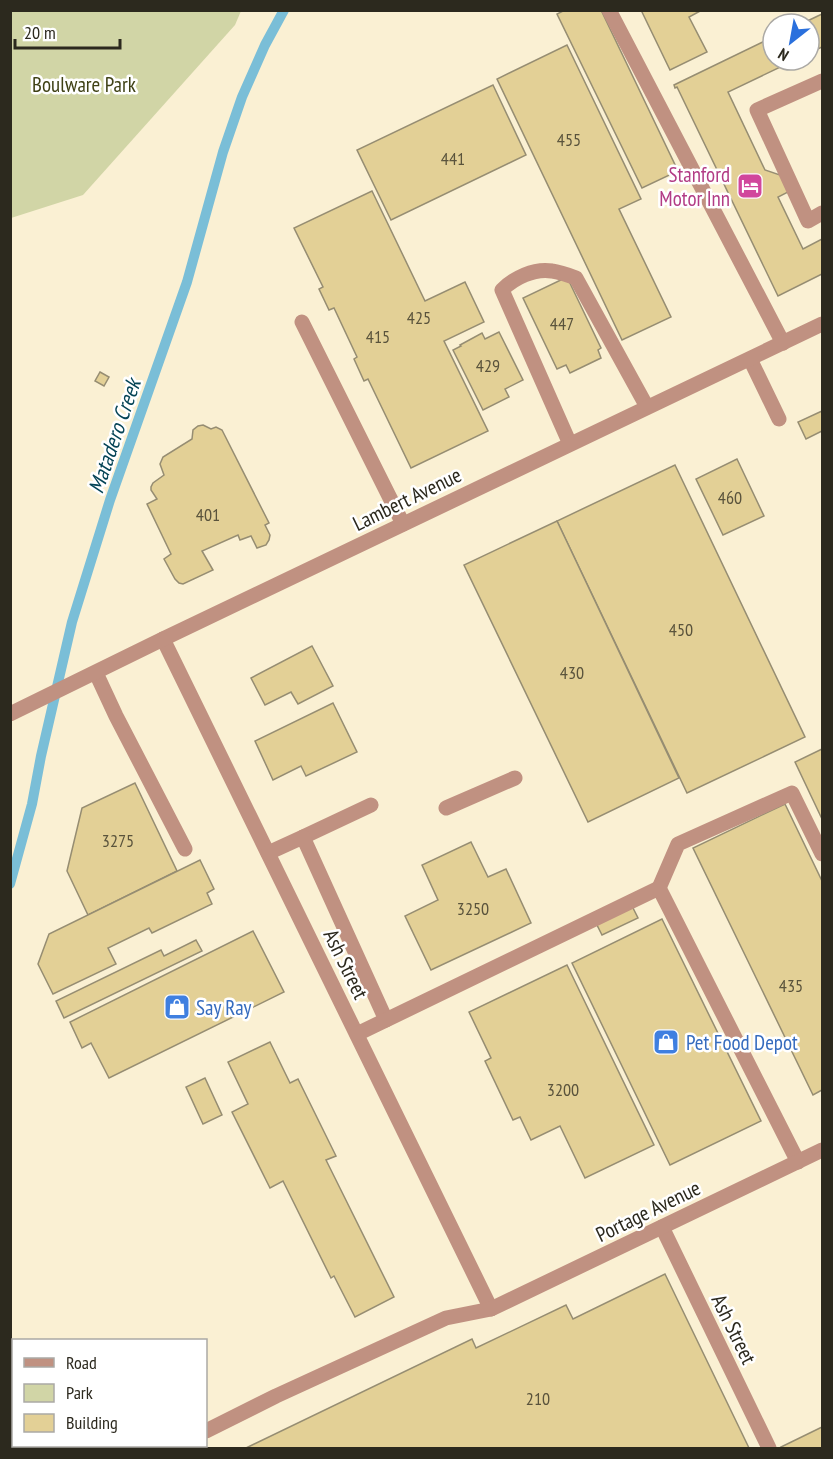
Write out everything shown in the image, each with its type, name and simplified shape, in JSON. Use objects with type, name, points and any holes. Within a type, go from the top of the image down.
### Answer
[{"type":"street","points":[[609,10],[783,343]]},
{"type":"street","points":[[822,81],[757,110],[808,221],[822,213]]},
{"type":"street","points":[[570,444],[502,290],[511,281],[539,270],[576,278],[647,407]]},
{"type":"street","points":[[302,322],[403,524]]},
{"type":"street","name":"Lambert Avenue","points":[[10,714],[822,324]]},
{"type":"street","points":[[750,359],[779,419]]},
{"type":"street","name":"Ash Street","points":[[163,639],[491,1309]]},
{"type":"street","points":[[91,675],[116,716],[185,849]]},
{"type":"street","points":[[446,808],[515,778]]},
{"type":"street","points":[[357,1034],[659,888],[678,844],[792,793],[822,854]]},
{"type":"street","points":[[268,853],[371,805]]},
{"type":"street","points":[[303,837],[386,1020]]},
{"type":"street","points":[[659,888],[798,1162]]},
{"type":"street","name":"Portage Avenue","points":[[207,1430],[276,1396],[446,1318],[491,1309],[822,1150]]},
{"type":"street","name":"Ash Street","points":[[662,1227],[769,1449]]},
{"type":"green space","name":"Boulware Park","points":[[11,10],[241,11],[235,25],[83,195],[11,218]]},
{"type":"building","points":[[565,10],[601,10],[678,171],[642,188],[557,14]]},
{"type":"building","points":[[645,10],[702,10],[689,17],[707,52],[670,70],[642,12]]},
{"type":"building","points":[[821,14],[822,14],[821,47]]},
{"type":"building","points":[[761,43],[761,72],[770,72],[728,92],[765,170],[786,177],[792,190],[778,197],[803,249],[822,239],[822,274],[778,296],[677,87],[675,88],[674,85]]},
{"type":"building","points":[[567,45],[641,199],[619,209],[671,317],[622,340],[497,79]]},
{"type":"building","points":[[493,85],[526,155],[391,220],[357,150]]},
{"type":"building","points":[[372,191],[425,301],[465,282],[484,322],[444,341],[488,431],[411,468],[368,379],[364,381],[354,359],[357,357],[334,308],[329,310],[319,289],[323,287],[294,228]]},
{"type":"building","points":[[567,277],[601,348],[598,350],[601,358],[570,373],[566,365],[557,369],[523,298]]},
{"type":"building","points":[[499,332],[523,380],[505,389],[509,397],[483,410],[453,350],[482,333],[485,339]]},
{"type":"building","points":[[100,372],[109,377],[104,386],[95,381]]},
{"type":"building","points":[[822,411],[822,431],[806,439],[798,422]]},
{"type":"building","points":[[203,425],[211,429],[216,427],[222,430],[269,523],[265,525],[270,535],[266,545],[257,548],[251,536],[240,540],[238,535],[202,551],[213,570],[183,584],[175,579],[164,559],[171,554],[147,504],[157,499],[151,487],[164,475],[160,464],[163,457],[192,439],[193,430]]},
{"type":"building","points":[[737,459],[764,516],[723,535],[696,479]]},
{"type":"building","points":[[675,465],[805,737],[687,793],[557,521]]},
{"type":"building","points":[[557,521],[679,778],[588,822],[464,565]]},
{"type":"building","points":[[312,646],[333,686],[298,704],[291,692],[265,705],[251,678]]},
{"type":"building","points":[[333,703],[357,752],[306,776],[301,766],[273,780],[255,741]]},
{"type":"building","points":[[822,749],[822,819],[795,762]]},
{"type":"building","points":[[135,783],[177,871],[88,915],[67,871],[82,808]]},
{"type":"building","points":[[785,804],[822,881],[822,1090],[813,1095],[693,848]]},
{"type":"building","points":[[471,842],[488,877],[506,869],[531,923],[431,970],[405,916],[438,900],[422,865]]},
{"type":"building","points":[[200,860],[214,889],[207,893],[212,904],[152,933],[149,928],[108,948],[116,964],[53,994],[38,964],[49,934]]},
{"type":"building","points":[[632,906],[638,918],[602,935],[596,923]]},
{"type":"building","name":"Pet Food Depot","points":[[662,919],[761,1121],[670,1165],[572,963]]},
{"type":"building","name":"Say Ray","points":[[253,931],[284,992],[109,1078],[91,1043],[82,1048],[70,1022]]},
{"type":"building","points":[[196,940],[202,951],[64,1018],[56,1001],[161,950],[164,956]]},
{"type":"building","points":[[567,965],[654,1145],[585,1178],[560,1126],[531,1140],[520,1117],[513,1120],[485,1061],[491,1058],[469,1012]]},
{"type":"building","points":[[270,1042],[290,1083],[298,1079],[336,1156],[326,1160],[394,1297],[355,1317],[334,1276],[331,1278],[283,1181],[270,1188],[232,1112],[248,1104],[228,1062]]},
{"type":"building","points":[[205,1078],[222,1115],[203,1124],[186,1087]]},
{"type":"building","points":[[665,1274],[749,1448],[246,1448],[472,1339],[476,1348],[566,1305],[573,1319]]},
{"type":"building","points":[[822,1427],[822,1448],[781,1447]]},
{"type":"waterway","name":"Matadero Creek","points":[[10,884],[32,804],[72,622],[110,500],[187,282],[223,152],[242,97],[265,45],[284,10]]},
{"type":"place","name":"Stanford Motor Inn","points":[[750,186]]},
{"type":"place","name":"Say Ray","points":[[177,1007]]},
{"type":"place","name":"Pet Food Depot","points":[[666,1042]]}]
